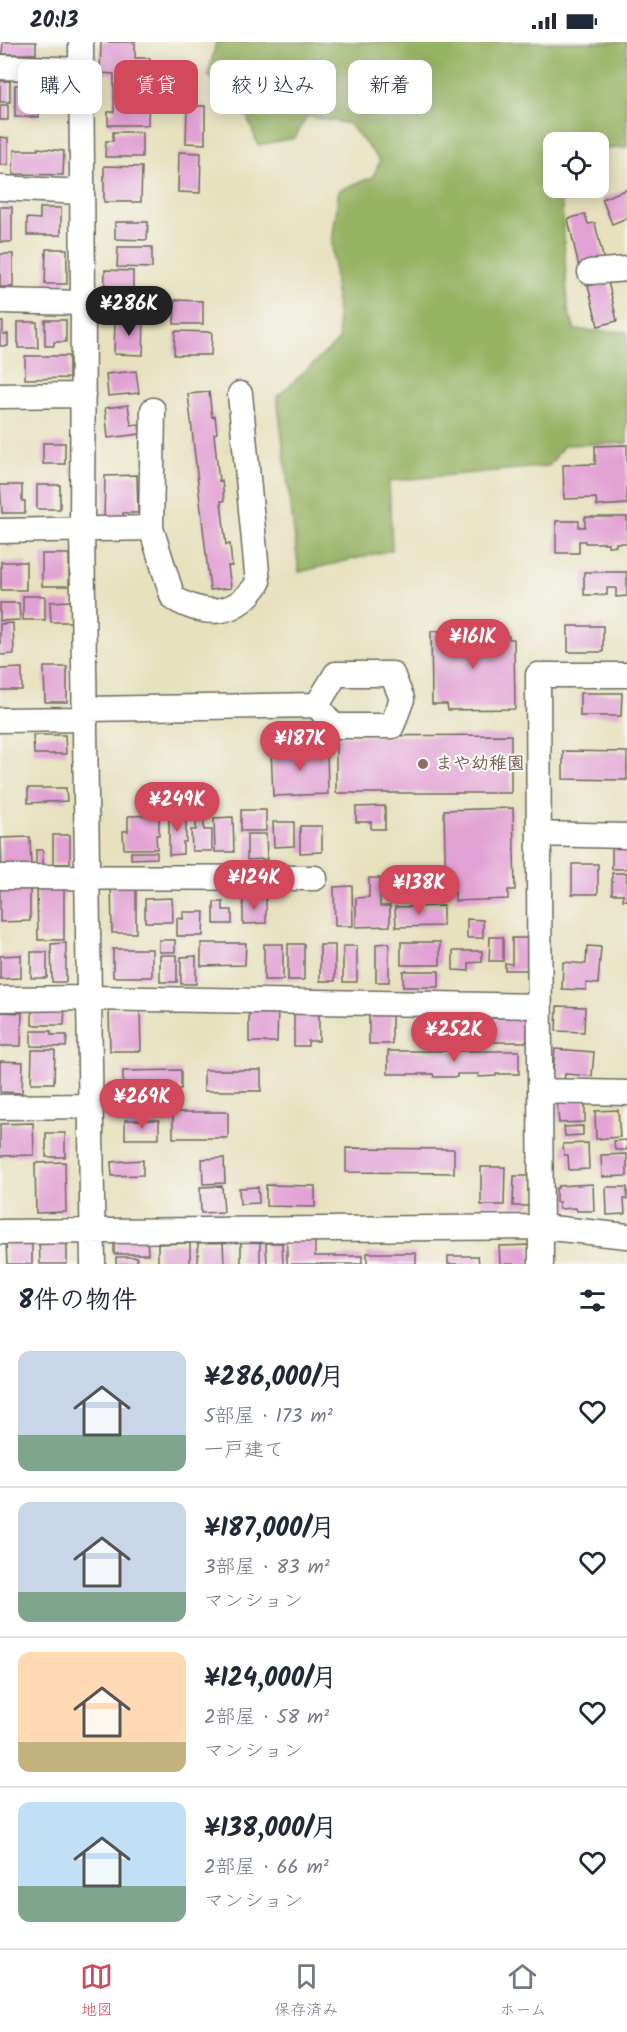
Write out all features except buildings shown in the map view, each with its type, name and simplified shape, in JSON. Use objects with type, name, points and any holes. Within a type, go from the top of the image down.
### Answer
[{"type":"street","points":[[81,42],[81,60]]},
{"type":"street","points":[[0,67],[18,68]]},
{"type":"street","points":[[81,114],[82,531],[93,1264]]},
{"type":"street","points":[[0,188],[82,192]]},
{"type":"street","points":[[590,272],[627,269]]},
{"type":"street","points":[[0,301],[83,303]]},
{"type":"street","points":[[153,410],[151,528],[173,598],[202,611],[236,606],[258,583],[240,394]]},
{"type":"street","points":[[0,396],[83,395]]},
{"type":"street","points":[[0,531],[151,528]]},
{"type":"street","points":[[541,1264],[538,675],[627,675]]},
{"type":"street","points":[[0,720],[86,714],[318,705]]},
{"type":"street","points":[[539,834],[627,836]]},
{"type":"street","points":[[0,877],[315,878]]},
{"type":"street","points":[[0,999],[90,998],[539,1006]]},
{"type":"street","points":[[540,1091],[627,1093]]},
{"type":"street","points":[[0,1107],[89,1106]]},
{"type":"street","points":[[0,1232],[541,1227],[627,1236]]},
{"type":"green space","points":[[216,42],[627,42],[627,147],[609,149],[609,132],[543,132],[543,198],[560,198],[562,206],[568,311],[575,330],[627,332],[627,443],[564,445],[549,466],[389,481],[392,550],[299,572],[277,397],[339,340],[332,242],[339,190],[373,177],[380,161],[349,124],[307,116],[295,138],[258,145],[246,114],[336,114],[336,60],[212,60]]},
{"type":"place","name":"まや幼稚園","points":[[423,764]]}]
